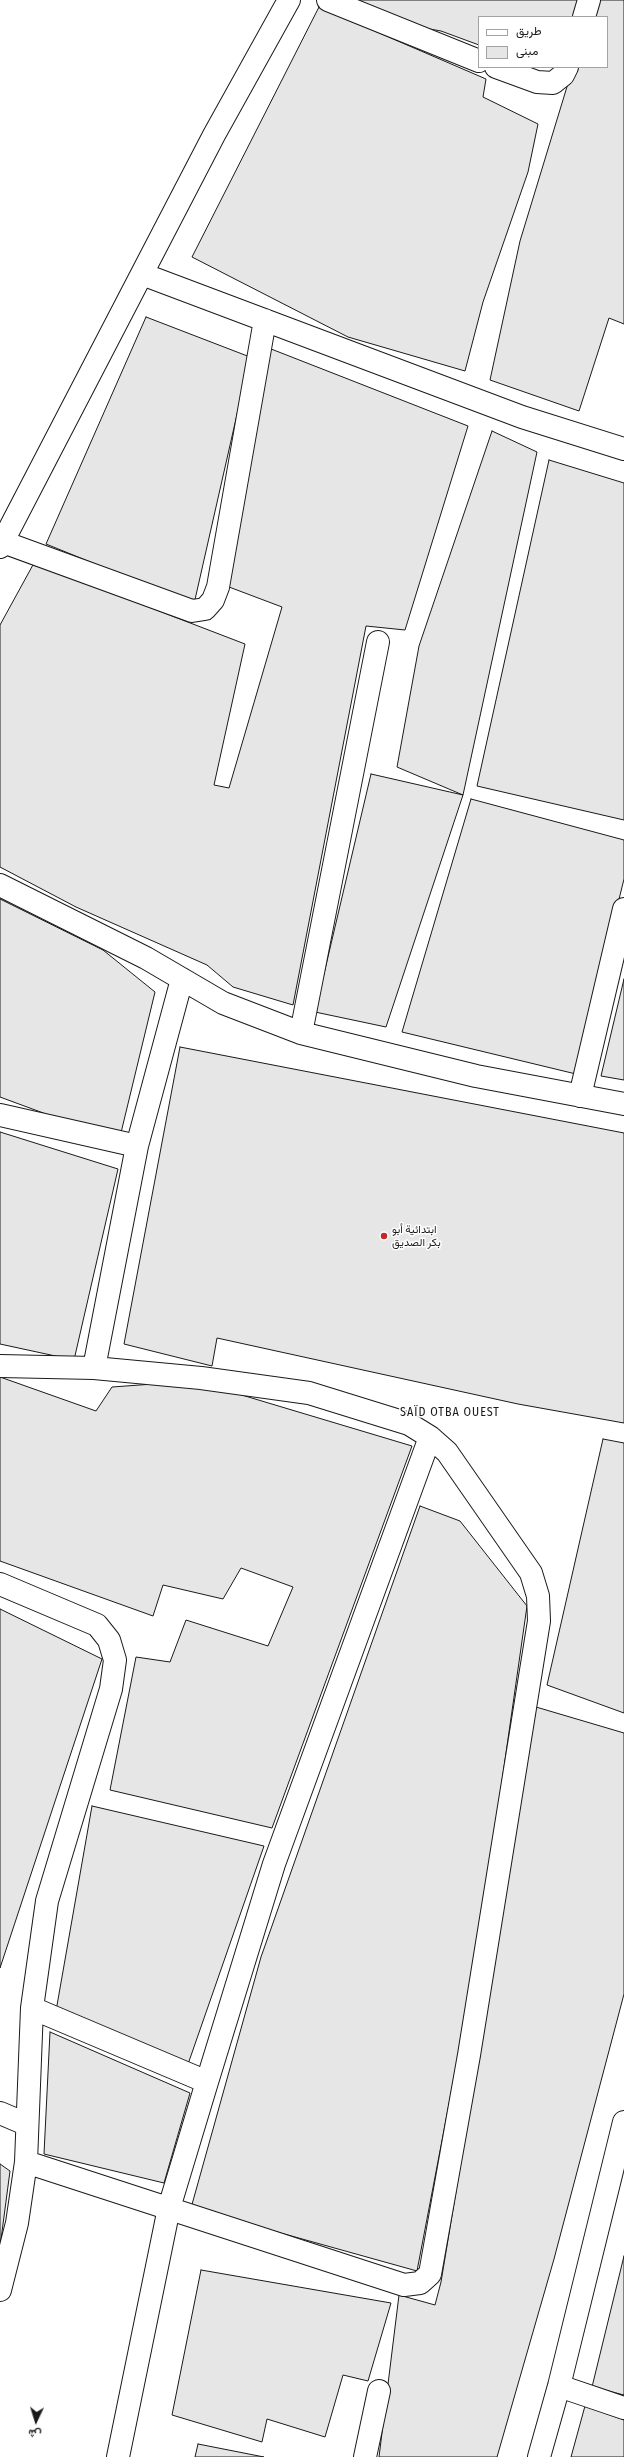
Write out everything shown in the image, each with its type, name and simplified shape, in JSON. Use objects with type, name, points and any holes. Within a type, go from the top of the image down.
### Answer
[{"type":"street","points":[[265,320],[218,587],[213,600],[205,609],[192,611],[1,544],[214,135],[289,0]]},
{"type":"street","points":[[328,0],[478,61]]},
{"type":"street","points":[[584,16],[589,0]]},
{"type":"street","points":[[499,68],[537,82],[553,83],[563,76],[567,68]]},
{"type":"street","points":[[142,274],[522,417],[624,449]]},
{"type":"street","points":[[301,1033],[378,642]]},
{"type":"street","points":[[0,885],[146,958],[223,1003],[301,1033],[476,1076],[624,1104]]},
{"type":"street","points":[[580,1096],[624,909]]},
{"type":"street","points":[[94,1368],[137,1146],[182,978]]},
{"type":"street","points":[[0,1115],[137,1146]]},
{"type":"street","points":[[0,1366],[94,1368],[202,1378],[309,1393],[409,1424],[430,1437],[447,1452],[531,1573],[538,1596],[539,1621],[469,2055],[430,2274],[420,2283],[404,2285],[26,2162]]},
{"type":"street","points":[[118,2457],[169,2208],[207,2082],[274,1864],[430,1437]]},
{"type":"street","points":[[0,1584],[97,1625],[109,1640],[115,1660],[111,1689],[47,1901],[32,2008],[26,2124],[26,2162],[17,2223],[0,2290]]},
{"type":"street","points":[[32,2008],[207,2082]]},
{"type":"street","points":[[0,2113],[26,2124]]},
{"type":"street","points":[[539,2457],[559,2386],[624,2122]]},
{"type":"street","points":[[559,2386],[624,2408]]},
{"type":"street","points":[[365,2457],[379,2391]]},
{"type":"building","points":[[348,0],[581,0],[575,16],[478,16],[478,45],[441,31],[390,22]]},
{"type":"building","points":[[596,0],[624,0],[624,324],[609,318],[579,411],[490,380],[520,241],[573,68],[608,68],[608,16],[590,16]]},
{"type":"building","points":[[319,7],[486,79],[483,97],[538,124],[528,172],[483,302],[465,371],[348,337],[192,257]]},
{"type":"building","points":[[146,317],[250,357],[194,604],[46,544]]},
{"type":"building","points":[[266,347],[468,426],[405,630],[366,626],[293,1005],[233,987],[207,965],[76,907],[0,867],[0,625],[34,563],[245,644],[214,785],[229,788],[282,607],[229,587]]},
{"type":"building","points":[[492,431],[537,452],[463,795],[397,767],[419,646]]},
{"type":"building","points":[[549,460],[624,483],[624,820],[477,786]]},
{"type":"building","points":[[371,774],[463,795],[386,1027],[315,1012]]},
{"type":"building","points":[[471,799],[624,840],[624,879],[576,1074],[402,1032]]},
{"type":"building","points":[[0,899],[103,950],[155,992],[119,1141],[0,1097]]},
{"type":"building","points":[[624,979],[624,1080],[601,1076]]},
{"type":"building","name":"ابتدائية أبو بكر الصديق","points":[[180,1047],[624,1133],[624,1423],[518,1404],[217,1338],[212,1366],[124,1344]]},
{"type":"building","points":[[0,1132],[118,1169],[74,1360],[0,1344]]},
{"type":"building","points":[[0,1377],[96,1411],[112,1387],[195,1381],[412,1446],[272,1828],[110,1790],[136,1657],[170,1662],[186,1620],[268,1646],[293,1587],[241,1568],[223,1599],[163,1585],[153,1616],[0,1561]]},
{"type":"building","points":[[603,1439],[624,1443],[624,1713],[547,1685]]},
{"type":"building","points":[[420,1506],[460,1521],[527,1606],[476,1963],[417,2271],[191,2208],[261,1957]]},
{"type":"building","points":[[0,1609],[102,1659],[0,1968]]},
{"type":"building","points":[[536,1707],[624,1733],[624,1994],[554,2259],[497,2457],[379,2457],[399,2295],[435,2305],[441,2282]]},
{"type":"building","points":[[92,1806],[264,1846],[187,2067],[56,2011]]},
{"type":"building","points":[[50,2032],[190,2093],[164,2183],[44,2154]]},
{"type":"building","points":[[0,2164],[10,2171],[0,2247]]},
{"type":"building","points":[[624,2256],[624,2395],[592,2387]]},
{"type":"building","points":[[201,2270],[391,2303],[368,2381],[343,2375],[325,2437],[267,2419],[262,2442],[172,2415]]},
{"type":"building","points":[[585,2406],[624,2420],[624,2457],[571,2457]]},
{"type":"building","points":[[198,2444],[264,2457],[195,2457]]},
{"type":"place","name":"ابتدائية أبو بكر الصديق","points":[[384,1236]]},
{"type":"district","name":"SAÏD OTBA OUEST","points":[[450,1413]]}]
